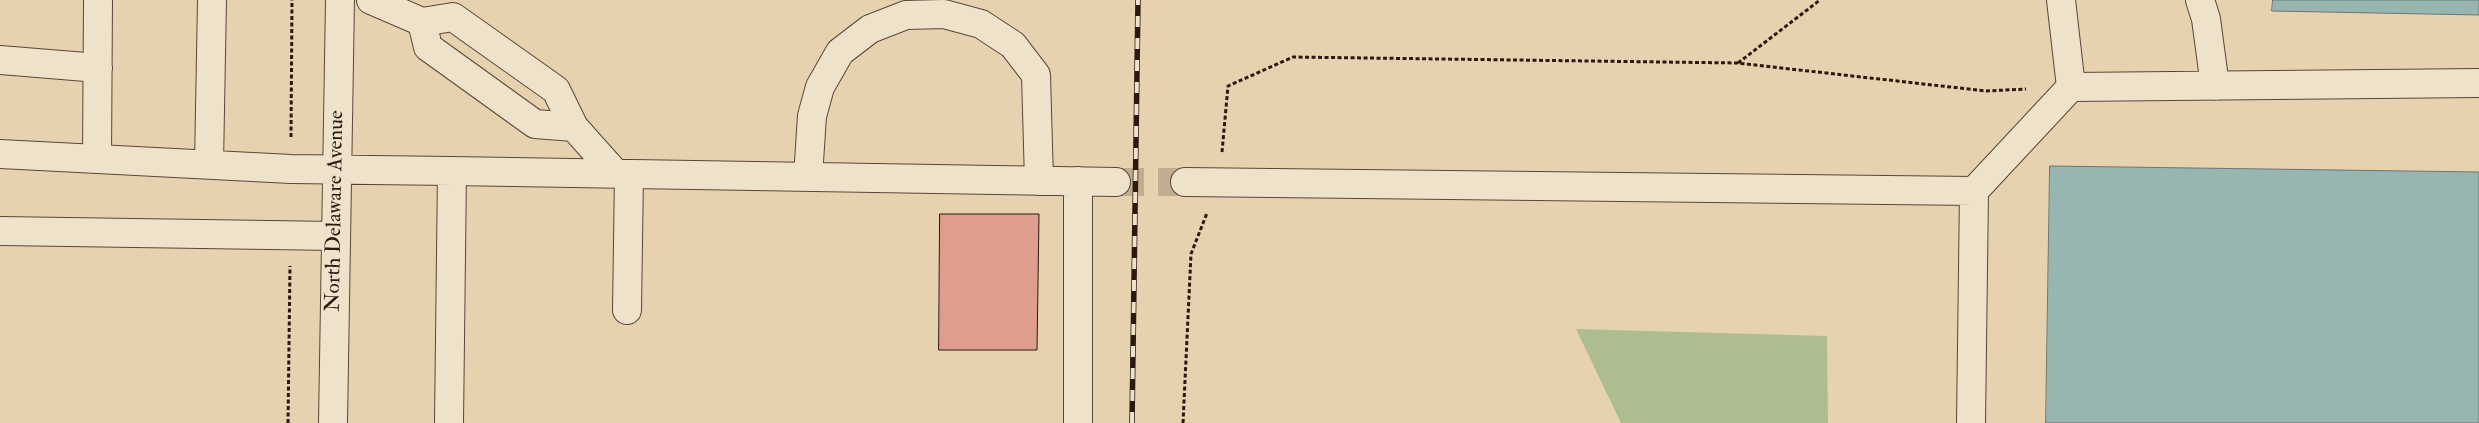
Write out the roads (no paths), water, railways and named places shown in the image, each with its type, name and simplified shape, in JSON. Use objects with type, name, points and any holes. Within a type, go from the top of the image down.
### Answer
[{"type":"street","points":[[97,159],[98,0]]},
{"type":"street","points":[[209,164],[212,0]]},
{"type":"street","name":"North Delaware Avenue","points":[[333,423],[340,0]]},
{"type":"street","points":[[371,0],[422,22],[453,17],[556,90],[574,127],[622,174],[627,310]]},
{"type":"street","points":[[2061,0],[2071,87]]},
{"type":"street","points":[[2200,0],[2206,19],[2214,86]]},
{"type":"street","points":[[808,177],[812,116],[820,87],[840,52],[870,29],[906,15],[944,14],[981,24],[1013,45],[1036,75],[1039,181]]},
{"type":"street","points":[[422,22],[428,47],[535,124],[574,127]]},
{"type":"street","points":[[0,60],[98,68]]},
{"type":"street","points":[[1971,423],[1974,190],[2071,87],[2479,83]]},
{"type":"street","points":[[0,154],[337,169],[1116,182]]},
{"type":"street","points":[[449,423],[452,171]]},
{"type":"street","points":[[1078,181],[1078,423]]},
{"type":"street","points":[[1185,182],[1974,190]]},
{"type":"street","points":[[0,231],[336,236]]},
{"type":"water","points":[[2273,0],[2479,0],[2479,15],[2272,11]]},
{"type":"water","points":[[2050,166],[2479,172],[2479,423],[2046,423]]},
{"type":"tunnel","points":[[1116,182],[1185,182]]},
{"type":"railway","points":[[1132,423],[1138,0]]}]
